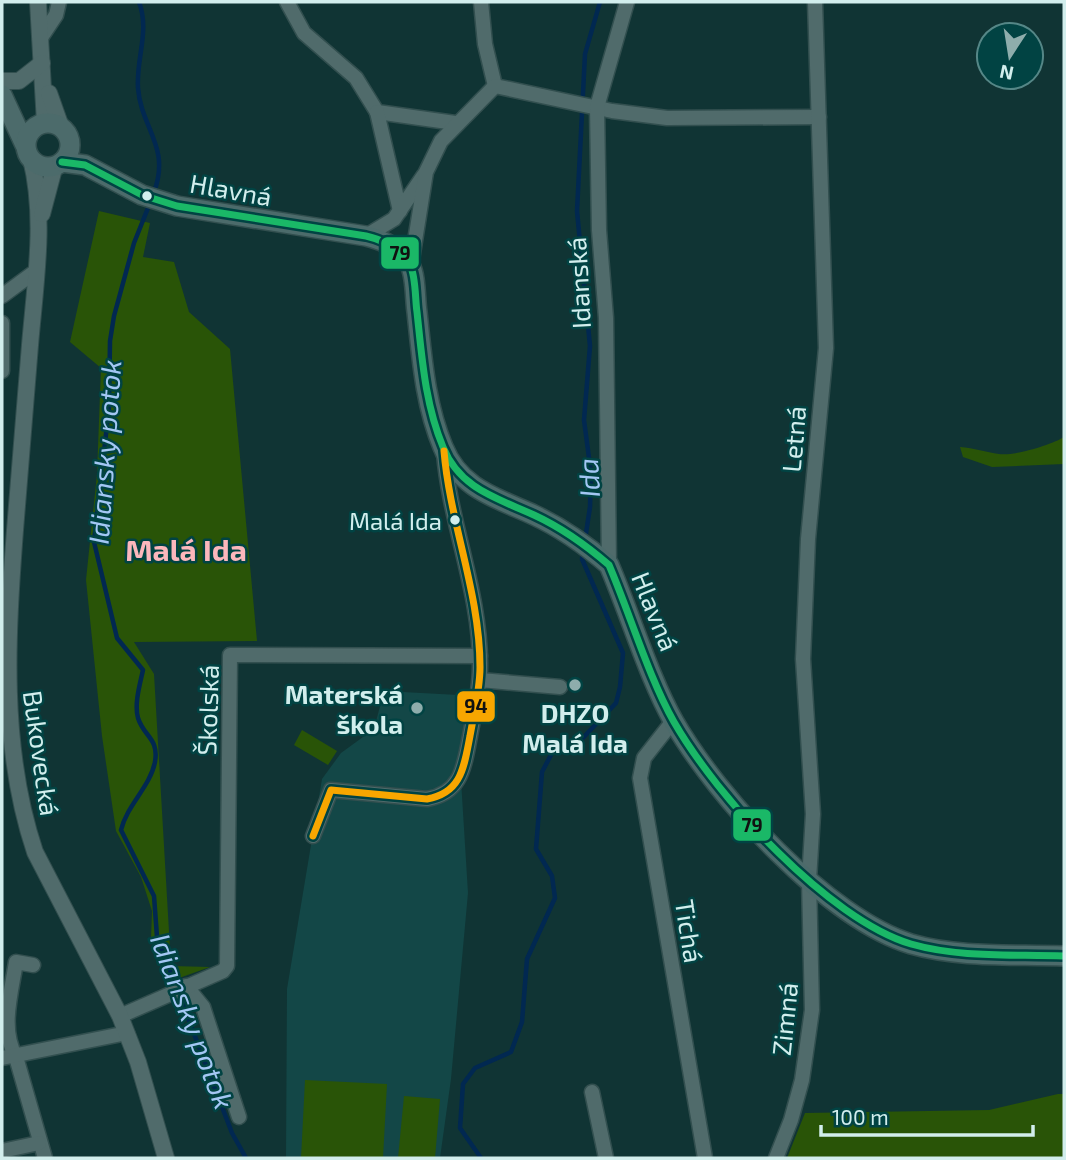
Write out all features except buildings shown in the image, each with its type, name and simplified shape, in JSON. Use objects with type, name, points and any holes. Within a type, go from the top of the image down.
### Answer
[{"type":"main road","name":"Hlavná","points":[[2,84],[52,127],[142,195],[164,202],[366,236],[395,248],[411,266],[428,399],[444,451],[467,482],[496,500],[534,515],[591,550],[609,565],[673,721],[729,799],[809,880],[865,922],[908,943],[954,953],[1064,956]]},
{"type":"main road","points":[[2,95],[28,152]]},
{"type":"main road","points":[[28,152],[27,138],[52,127],[70,145],[59,163]]},
{"type":"main road","name":"Hlavná","points":[[28,152],[44,167],[59,163],[85,165],[122,182]]},
{"type":"street","points":[[38,2],[42,63],[52,127]]},
{"type":"street","points":[[40,39],[56,15],[59,2]]},
{"type":"street","points":[[287,2],[304,33],[356,78],[377,112],[400,211]]},
{"type":"street","points":[[481,2],[485,44],[495,86]]},
{"type":"street","name":"Idanská","points":[[609,565],[606,318],[594,106],[627,2]]},
{"type":"street","name":"Letná","points":[[809,880],[813,814],[803,659],[808,539],[826,348],[815,2]]},
{"type":"street","points":[[2,84],[19,80],[42,63]]},
{"type":"street","points":[[495,86],[667,118],[819,117]]},
{"type":"street","points":[[366,236],[394,219],[426,172],[441,141],[455,123],[495,86]]},
{"type":"street","points":[[377,112],[455,123]]},
{"type":"street","name":"Bukovecká","points":[[28,152],[35,179],[36,271],[6,589],[9,722],[26,826],[47,879],[120,1016],[166,1158]]},
{"type":"street","points":[[37,236],[59,163]]},
{"type":"street","points":[[411,266],[426,172]]},
{"type":"street","points":[[2,296],[36,271]]},
{"type":"street","points":[[2,323],[2,371]]},
{"type":"street","points":[[313,836],[331,790],[427,799],[440,797],[455,785],[464,771],[480,680],[480,656],[473,594],[447,486],[444,451]]},
{"type":"street","points":[[452,500],[467,482]]},
{"type":"street","name":"Školská","points":[[120,1016],[223,971],[228,962],[230,654],[480,656]]},
{"type":"street","points":[[480,680],[559,687]]},
{"type":"street","name":"Tichá","points":[[673,721],[644,758],[640,778],[705,1158]]},
{"type":"street","name":"Zimná","points":[[776,1158],[791,1120],[802,1080],[811,1022],[813,970],[809,880]]},
{"type":"street","points":[[33,965],[16,962],[6,1032],[9,1058],[45,1158]]},
{"type":"street","points":[[186,986],[203,1007],[239,1117]]},
{"type":"street","points":[[9,1058],[127,1033]]},
{"type":"street","points":[[593,1092],[606,1158]]},
{"type":"street","points":[[2,1151],[39,1143]]},
{"type":"shaded area","points":[[384,691],[477,696],[461,780],[468,893],[451,1079],[440,1158],[286,1158],[287,989],[322,779],[341,753],[374,729]]},
{"type":"green space","points":[[99,211],[150,223],[143,257],[174,262],[189,312],[230,349],[257,641],[134,642],[154,674],[171,966],[210,967],[168,982],[151,939],[152,911],[141,877],[116,831],[102,736],[86,580],[97,474],[101,368],[70,342]]},
{"type":"green space","points":[[1064,437],[1064,464],[992,467],[963,457],[960,447],[1006,454],[1033,449]]},
{"type":"green space","points":[[302,730],[337,751],[328,765],[294,745]]},
{"type":"green space","points":[[305,1080],[387,1084],[383,1158],[301,1158]]},
{"type":"green space","points":[[1064,1094],[1064,1158],[787,1158],[805,1113],[989,1110]]},
{"type":"green space","points":[[404,1096],[440,1099],[435,1158],[398,1158]]},
{"type":"waterway","name":"Idiansky potok","points":[[139,2],[143,34],[138,88],[159,162],[154,192]]},
{"type":"waterway","name":"Ida","points":[[585,540],[591,473],[584,420],[590,346],[577,211],[585,54],[600,2]]},
{"type":"waterway","name":"Idiansky potok","points":[[150,203],[134,243],[114,316],[110,341],[109,407],[94,542],[117,638],[143,670],[137,712],[156,754],[152,771],[128,812],[121,830],[154,896],[157,937],[232,1133],[246,1158]]},
{"type":"waterway","name":"Ida","points":[[481,1158],[460,1128],[463,1084],[475,1068],[511,1052],[522,1022],[527,959],[555,898],[552,876],[536,849],[542,772],[553,751],[580,741],[616,703],[620,687],[623,653],[582,559],[583,552]]},
{"type":"transit line","name":"79","points":[[62,162],[85,165],[142,195],[177,206],[366,236],[396,250],[406,259],[412,270],[428,398],[437,431],[450,461],[459,473],[481,490],[554,525],[609,565],[648,666],[674,722],[717,785],[746,819],[811,883],[845,909],[879,930],[911,944],[948,952],[1064,956]]},
{"type":"transit line","name":"94","points":[[313,836],[331,790],[427,799],[448,791],[463,768],[479,684],[479,639],[444,451]]},
{"type":"place","name":"Malá Ida","points":[[455,520]]},
{"type":"place","name":"DHZO Malá Ida","points":[[575,685]]},
{"type":"place","name":"Materská škola","points":[[417,708]]},
{"type":"district","name":"Malá Ida","points":[[186,549]]}]
